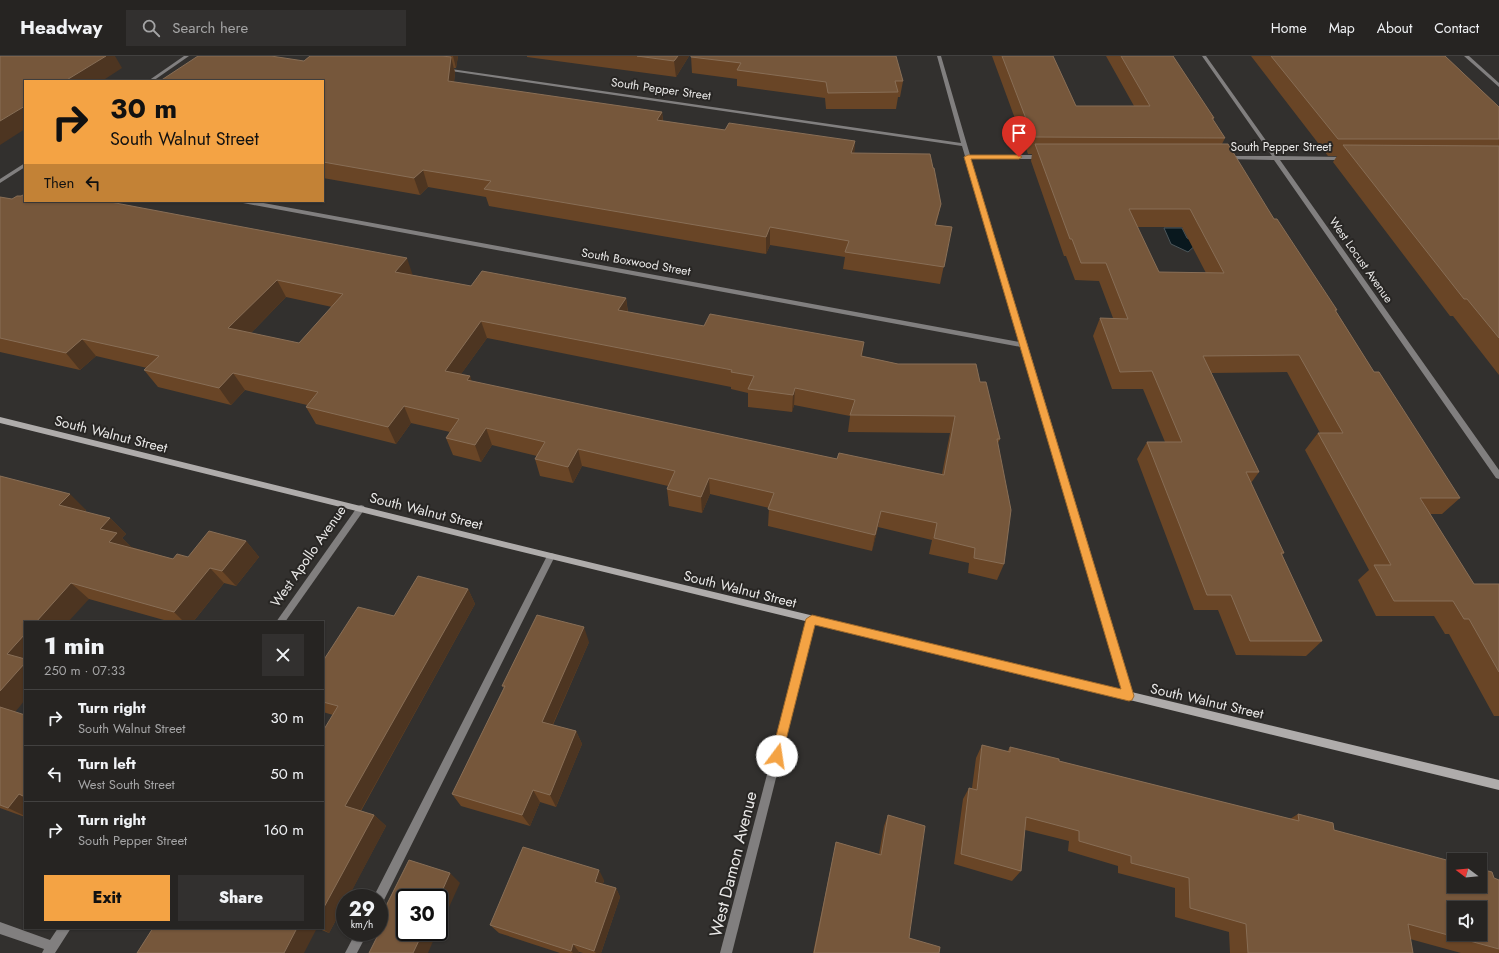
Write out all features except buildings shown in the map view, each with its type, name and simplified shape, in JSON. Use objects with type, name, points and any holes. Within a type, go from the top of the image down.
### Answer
[{"type":"street","points":[[151,80],[187,56]]},
{"type":"street","points":[[939,56],[964,145],[1129,696]]},
{"type":"street","name":"West Locust Avenue","points":[[1204,56],[1499,476]]},
{"type":"street","points":[[1466,56],[1499,86]]},
{"type":"street","name":"South Pepper Street","points":[[440,68],[964,145]]},
{"type":"street","points":[[968,157],[1051,157]]},
{"type":"street","name":"South Pepper Street","points":[[1219,158],[1348,158]]},
{"type":"street","points":[[0,181],[24,166]]},
{"type":"street","name":"South Boxwood Street","points":[[248,202],[1025,345]]},
{"type":"street","name":"South Walnut Street","points":[[0,420],[551,556],[1499,785]]},
{"type":"street","name":"West Apollo Avenue","points":[[281,621],[361,508]]},
{"type":"street","points":[[384,889],[551,556]]},
{"type":"street","name":"West Damon Avenue","points":[[726,953],[812,619]]},
{"type":"street","points":[[0,928],[50,950],[64,929]]},
{"type":"street","points":[[351,953],[357,941]]},
{"type":"shaded area","points":[[1164,228],[1182,228],[1187,238],[1198,243],[1188,252],[1171,244]]},
{"type":"route","points":[[777,756],[812,619],[1129,696],[968,157],[1019,157]]}]
